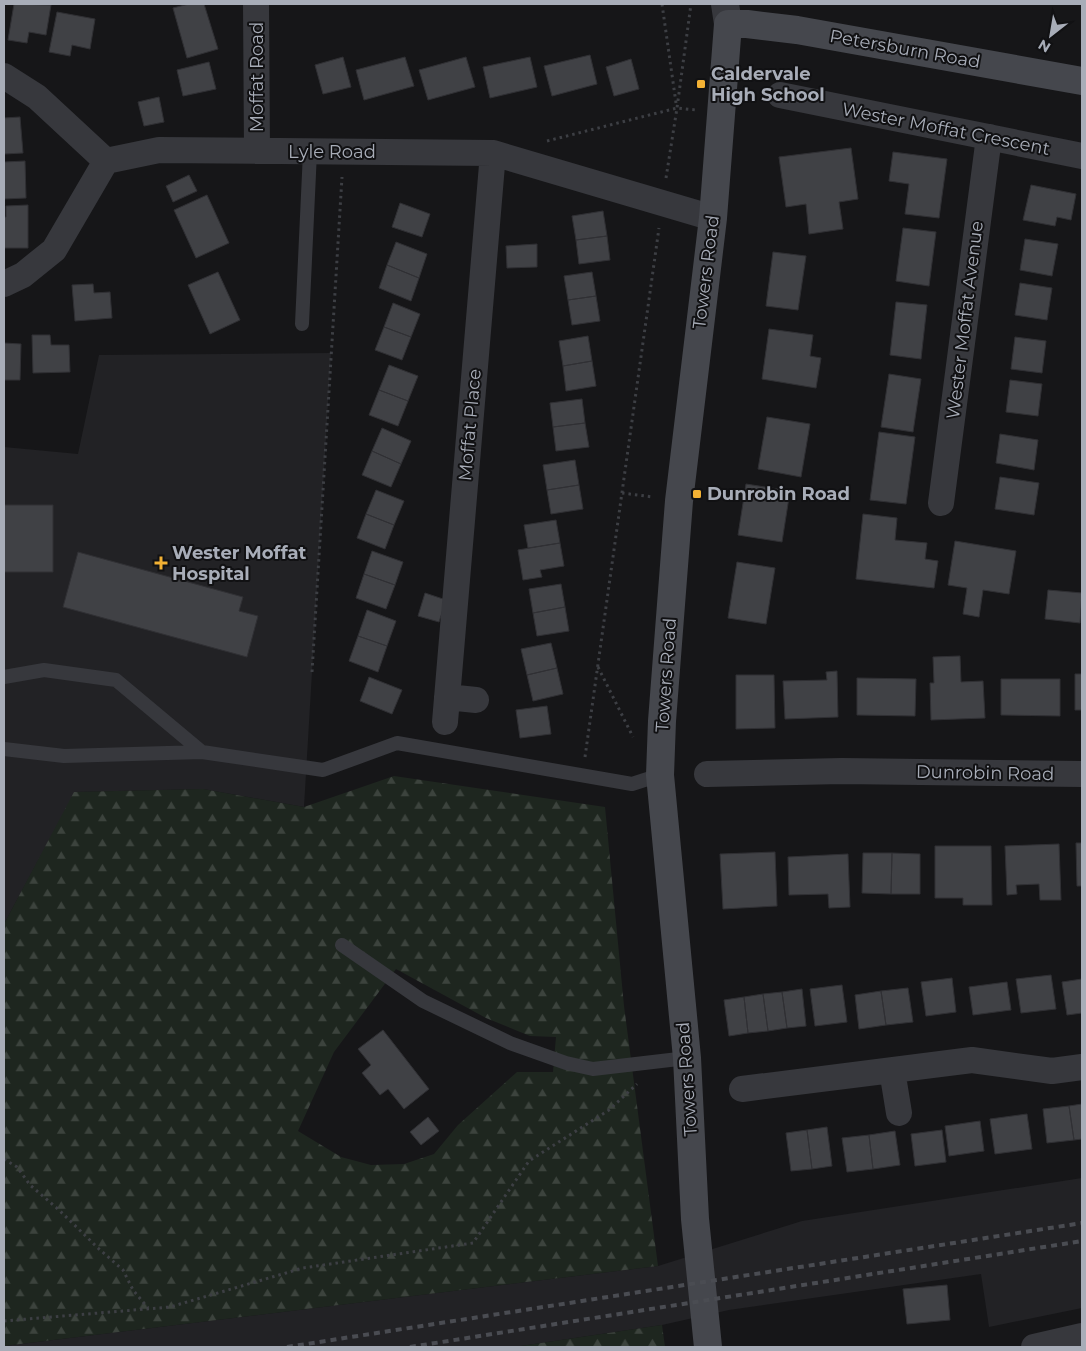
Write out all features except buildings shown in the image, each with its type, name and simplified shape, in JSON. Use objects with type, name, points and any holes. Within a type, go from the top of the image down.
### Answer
[{"type":"main road","name":"Petersburn Road","points":[[726,14],[748,24],[797,30],[1082,81]]},
{"type":"main road","name":"Towers Road","points":[[708,1347],[695,1219],[675,1059],[660,775],[662,721],[678,501],[713,218],[726,14]]},
{"type":"street","name":"Moffat Road","points":[[256,4],[257,151]]},
{"type":"street","points":[[4,76],[37,97],[106,162],[54,250],[22,275],[4,284]]},
{"type":"street","name":"Wester Moffat Crescent","points":[[780,95],[1082,156]]},
{"type":"street","name":"Wester Moffat Avenue","points":[[941,502],[989,137]]},
{"type":"street","name":"Lyle Road","points":[[106,162],[159,150],[493,153],[713,218]]},
{"type":"street","name":"Moffat Place","points":[[476,700],[446,710],[493,153]]},
{"type":"street","name":"Dunrobin Road","points":[[707,774],[842,771],[1082,774]]},
{"type":"street","points":[[742,1089],[972,1060],[1052,1071],[1082,1067]]},
{"type":"street","points":[[892,1070],[899,1113]]},
{"type":"street","points":[[1034,1347],[1082,1336]]},
{"type":"lane","points":[[302,324],[310,152]]},
{"type":"lane","points":[[4,677],[44,670],[116,680],[202,752]]},
{"type":"lane","points":[[4,749],[64,756],[202,752],[324,770],[397,743],[632,784],[660,775]]},
{"type":"lane","points":[[342,945],[423,1001],[510,1043],[566,1063],[594,1069],[675,1059]]},
{"type":"path","points":[[662,4],[677,108]]},
{"type":"path","points":[[582,775],[691,4]]},
{"type":"path","points":[[524,161],[542,142],[677,108]]},
{"type":"path","points":[[312,672],[342,152]]},
{"type":"path","points":[[622,493],[678,501]]},
{"type":"path","points":[[597,667],[637,744]]},
{"type":"path","points":[[4,1322],[170,1307],[303,1268],[473,1243],[529,1161],[609,1110],[675,1059]]},
{"type":"path","points":[[4,1158],[17,1168],[30,1185],[123,1270],[133,1290],[148,1309]]},
{"type":"shaded area","name":"Wester Moffat Hospital","points":[[331,353],[304,807],[203,789],[75,792],[4,924],[4,447],[78,454],[99,355]]},
{"type":"shaded area","points":[[1082,1178],[1082,1308],[989,1327],[981,1274],[729,1310],[662,1325],[514,1347],[4,1347],[658,1266],[802,1221]]},
{"type":"green space","points":[[394,776],[605,807],[624,1006],[658,1266],[4,1346],[4,924],[74,792],[203,789],[304,807]],"holes":[[[396,969],[486,1018],[530,1036],[556,1037],[553,1072],[517,1072],[458,1125],[434,1154],[404,1164],[371,1165],[341,1157],[298,1131],[334,1052]]]},
{"type":"green space","points":[[662,1325],[665,1347],[514,1347]]},
{"type":"railway","points":[[287,1347],[1082,1223]]},
{"type":"railway","points":[[410,1347],[1082,1241]]},
{"type":"place","name":"Caldervale High School","points":[[701,84]]},
{"type":"place","name":"Dunrobin Road","points":[[697,494]]},
{"type":"place","name":"Wester Moffat Hospital","points":[[161,563]]}]
